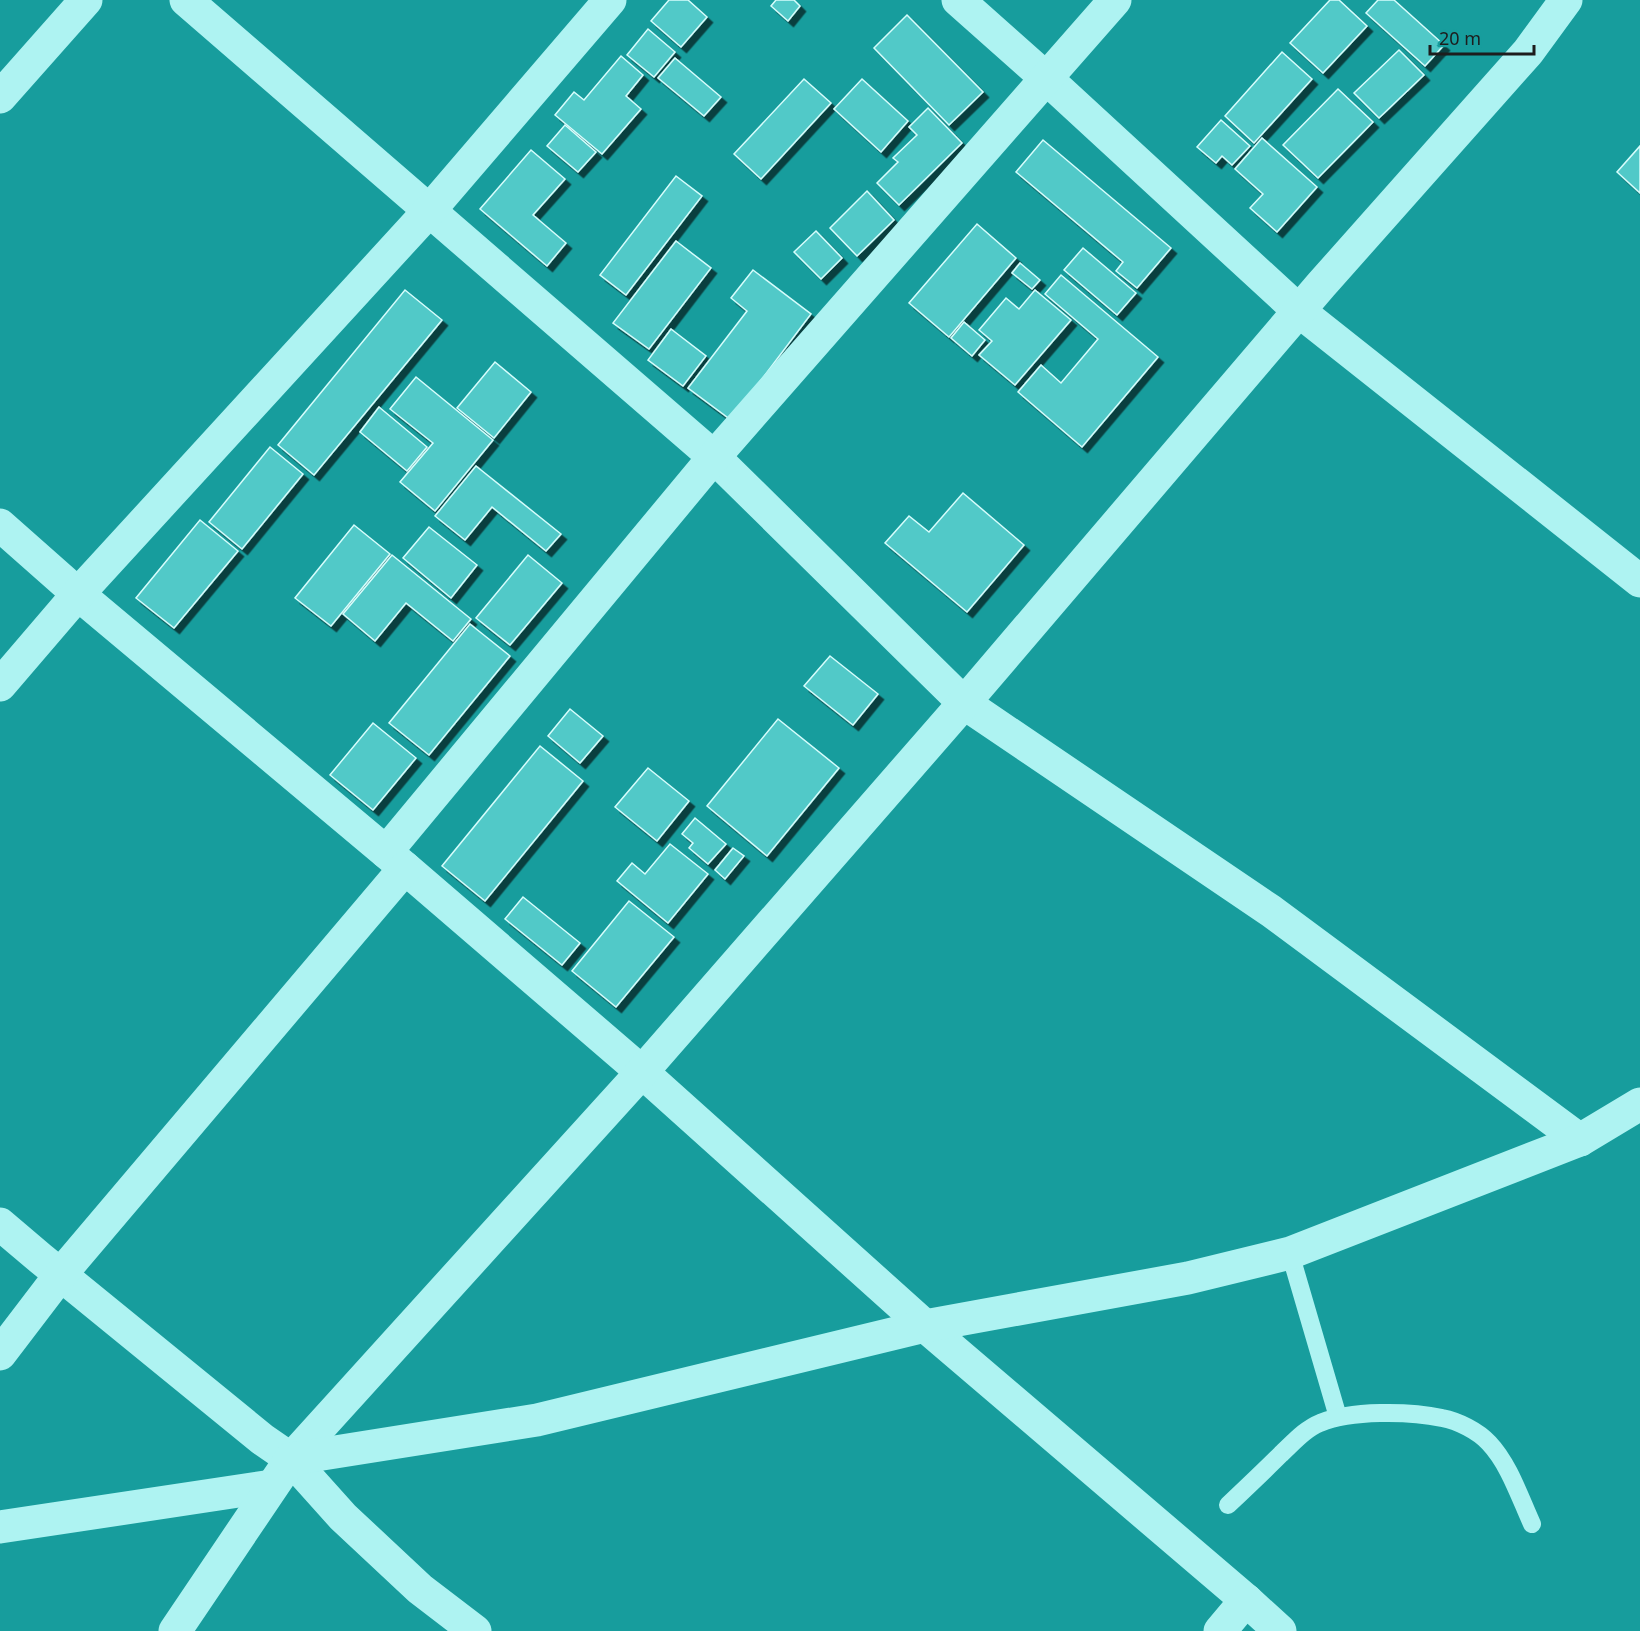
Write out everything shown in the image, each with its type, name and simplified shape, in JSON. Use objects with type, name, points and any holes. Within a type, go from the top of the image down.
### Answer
[{"type":"street","points":[[0,97],[86,0]]},
{"type":"street","points":[[186,0],[714,457],[964,703],[1271,911],[1580,1140]]},
{"type":"street","points":[[0,685],[78,594],[429,211],[610,0]]},
{"type":"street","points":[[958,0],[1299,310],[1640,580]]},
{"type":"street","points":[[0,1354],[61,1274],[395,860],[714,457],[1115,0]]},
{"type":"street","points":[[175,1631],[291,1459],[642,1072],[964,703],[1299,310],[1528,52],[1566,0]]},
{"type":"street","points":[[0,525],[78,594],[395,860],[642,1072],[925,1326],[1280,1631]]},
{"type":"street","points":[[291,1459],[537,1420],[925,1326],[1188,1278],[1290,1253],[1580,1140],[1640,1104]]},
{"type":"street","points":[[0,1224],[262,1439],[291,1459],[343,1517],[420,1589],[466,1628]]},
{"type":"street","points":[[0,1527],[272,1486]]},
{"type":"street","points":[[1220,1631],[1246,1600]]},
{"type":"lane","points":[[1290,1253],[1338,1417]]},
{"type":"lane","points":[[1228,1505],[1303,1433],[1319,1423],[1338,1417],[1362,1414],[1407,1414],[1443,1418],[1472,1429],[1490,1443],[1504,1464],[1532,1524]]},
{"type":"building","points":[[669,0],[688,0],[707,17],[681,47],[651,21]]},
{"type":"building","points":[[776,0],[794,0],[800,6],[788,21],[771,6]]},
{"type":"building","points":[[1330,0],[1339,0],[1367,26],[1323,73],[1290,43]]},
{"type":"building","points":[[1378,0],[1394,0],[1444,45],[1425,66],[1366,13]]},
{"type":"building","points":[[907,15],[983,92],[949,125],[874,48]]},
{"type":"building","points":[[648,29],[675,52],[654,77],[627,55]]},
{"type":"building","points":[[1399,50],[1424,75],[1379,118],[1354,93]]},
{"type":"building","points":[[1282,52],[1312,79],[1254,143],[1225,116]]},
{"type":"building","points":[[621,56],[643,75],[626,96],[641,109],[602,154],[555,115],[574,92],[584,100]]},
{"type":"building","points":[[675,58],[721,97],[704,116],[658,78]]},
{"type":"building","points":[[804,79],[831,103],[761,179],[734,154]]},
{"type":"building","points":[[862,79],[908,121],[881,152],[834,109]]},
{"type":"building","points":[[1338,89],[1373,122],[1318,178],[1283,145]]},
{"type":"building","points":[[928,108],[962,143],[899,205],[877,183],[898,162],[893,158],[917,135],[909,127]]},
{"type":"building","points":[[1221,120],[1250,146],[1232,165],[1222,156],[1216,163],[1197,147]]},
{"type":"building","points":[[565,125],[596,152],[578,172],[547,146]]},
{"type":"building","points":[[1262,138],[1317,187],[1277,232],[1250,208],[1263,194],[1235,169]]},
{"type":"building","points":[[1043,140],[1171,248],[1137,288],[1116,271],[1123,262],[1016,172]]},
{"type":"building","points":[[1640,146],[1640,193],[1617,172]]},
{"type":"building","points":[[531,150],[565,179],[533,215],[566,243],[547,266],[480,209]]},
{"type":"building","points":[[676,176],[702,196],[626,295],[600,275]]},
{"type":"building","points":[[867,191],[894,220],[857,256],[830,228]]},
{"type":"building","points":[[977,224],[1016,258],[949,337],[909,303]]},
{"type":"building","points":[[816,231],[842,258],[821,279],[794,252]]},
{"type":"building","points":[[676,241],[711,268],[649,349],[613,323]]},
{"type":"building","points":[[1083,248],[1136,293],[1117,315],[1064,270]]},
{"type":"building","points":[[1020,263],[1040,280],[1032,289],[1012,273]]},
{"type":"building","points":[[753,270],[811,314],[731,420],[688,388],[747,311],[731,298]]},
{"type":"building","points":[[1061,275],[1158,357],[1082,447],[1018,392],[1041,365],[1061,383],[1098,339],[1045,294]]},
{"type":"building","points":[[405,290],[442,320],[314,475],[278,445]]},
{"type":"building","points":[[1035,290],[1071,320],[1015,385],[979,355],[992,341],[979,330],[1006,298],[1019,309]]},
{"type":"building","points":[[964,322],[985,340],[972,356],[951,338]]},
{"type":"building","points":[[671,329],[706,356],[683,386],[648,360]]},
{"type":"building","points":[[495,362],[531,392],[494,438],[457,408]]},
{"type":"building","points":[[416,377],[493,440],[435,511],[400,482],[433,443],[390,409]]},
{"type":"building","points":[[379,407],[427,447],[407,471],[360,432]]},
{"type":"building","points":[[270,447],[303,474],[242,549],[209,522]]},
{"type":"building","points":[[476,466],[561,534],[546,551],[492,507],[465,540],[435,516]]},
{"type":"building","points":[[963,493],[1024,545],[967,612],[885,543],[909,516],[929,532]]},
{"type":"building","points":[[200,520],[238,551],[174,628],[136,598]]},
{"type":"building","points":[[354,525],[390,554],[331,626],[295,598]]},
{"type":"building","points":[[429,527],[477,565],[451,598],[403,558]]},
{"type":"building","points":[[392,555],[471,619],[453,641],[406,603],[375,641],[343,614]]},
{"type":"building","points":[[528,555],[562,583],[510,645],[476,618]]},
{"type":"building","points":[[470,624],[510,656],[429,755],[389,723]]},
{"type":"building","points":[[830,656],[878,694],[853,725],[804,686]]},
{"type":"building","points":[[570,709],[603,736],[580,763],[548,736]]},
{"type":"building","points":[[778,719],[839,768],[767,856],[707,806]]},
{"type":"building","points":[[373,723],[416,758],[373,810],[330,775]]},
{"type":"building","points":[[540,746],[583,781],[485,901],[442,866]]},
{"type":"building","points":[[648,768],[689,801],[657,841],[615,807]]},
{"type":"building","points":[[695,818],[726,844],[708,864],[689,848],[693,843],[682,834]]},
{"type":"building","points":[[670,844],[708,874],[668,923],[617,881],[632,863],[645,874]]},
{"type":"building","points":[[733,848],[744,856],[725,879],[715,870]]},
{"type":"building","points":[[523,897],[580,943],[562,965],[505,919]]},
{"type":"building","points":[[629,901],[674,937],[616,1007],[572,971]]}]
